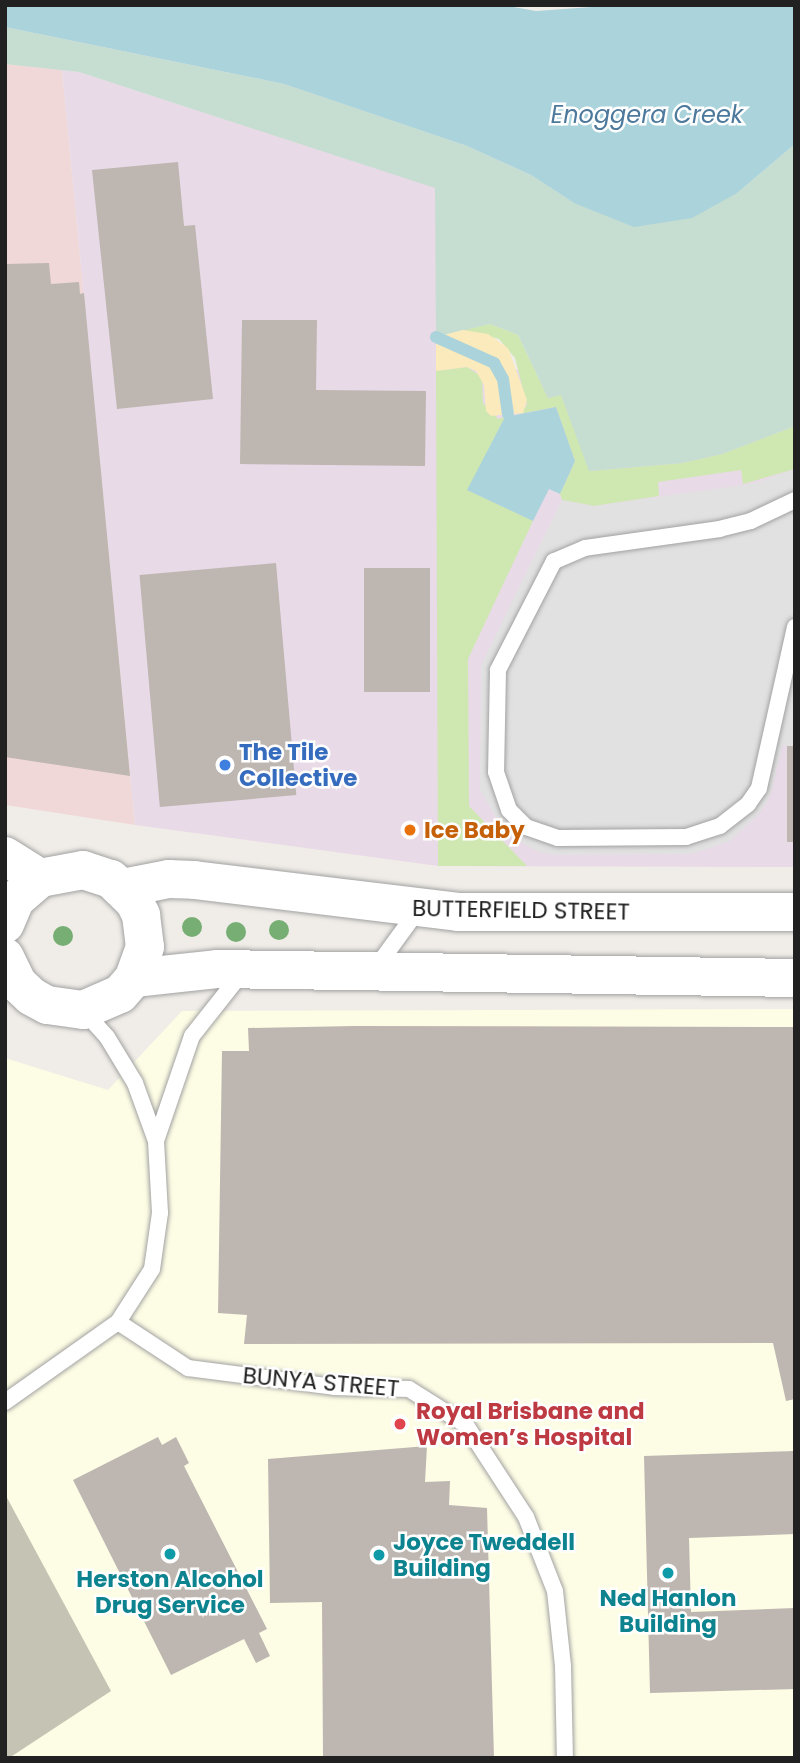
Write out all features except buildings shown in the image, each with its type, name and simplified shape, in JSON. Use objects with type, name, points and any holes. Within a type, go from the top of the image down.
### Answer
[{"type":"street","points":[[5,856],[40,878]]},
{"type":"street","points":[[5,957],[18,984],[31,996],[47,1006],[83,1010],[103,1005],[134,978],[145,947],[141,915],[123,888],[83,870],[40,878],[15,900],[6,916]]},
{"type":"street","name":"BUTTERFIELD STREET","points":[[123,888],[169,878],[418,910],[795,912]]},
{"type":"street","points":[[134,978],[244,969],[795,978]]},
{"type":"lane","points":[[795,500],[751,521],[720,529],[585,548],[554,561],[498,670],[496,772],[509,810],[526,827],[558,838],[686,836],[727,822],[748,804],[765,769],[795,626]]},
{"type":"lane","points":[[375,970],[418,910]]},
{"type":"lane","points":[[156,1141],[192,1036],[244,969]]},
{"type":"lane","points":[[5,1402],[118,1322],[152,1269],[160,1213],[156,1141],[129,1074],[83,1010]]},
{"type":"lane","name":"BUNYA STREET","points":[[118,1322],[188,1368],[334,1387],[410,1389],[466,1426],[526,1517],[555,1591],[564,1666],[565,1758]]},
{"type":"shaded area","points":[[5,27],[284,84],[467,146],[531,175],[574,203],[737,193],[795,144],[795,426],[722,454],[682,463],[589,471],[561,395],[548,398],[518,335],[490,324],[436,337],[435,188],[79,72],[5,64]]},
{"type":"shaded area","points":[[5,64],[62,70],[135,825],[5,805]]},
{"type":"shaded area","points":[[62,70],[79,72],[436,188],[436,336],[722,454],[795,426],[795,867],[438,866],[135,825]]},
{"type":"shaded area","points":[[795,469],[795,746],[782,746],[771,794],[760,813],[730,841],[691,854],[555,855],[538,852],[505,833],[480,790],[481,665],[562,500],[594,506],[756,483]]},
{"type":"shaded area","name":"Royal Brisbane and Women’s Hospital","points":[[795,1009],[795,1758],[5,1758],[5,1058],[108,1090],[182,1011]]},
{"type":"shaded area","points":[[5,1494],[111,1691],[9,1758],[5,1758]]},
{"type":"green space","points":[[490,324],[518,335],[548,398],[561,395],[590,471],[682,463],[722,454],[795,426],[795,469],[743,484],[741,470],[658,482],[659,496],[594,506],[562,500],[560,494],[575,461],[556,407],[519,414],[527,405],[515,358],[499,339],[463,330]]},
{"type":"green space","points":[[467,367],[482,377],[483,403],[498,419],[505,417],[468,490],[533,521],[468,659],[469,806],[527,866],[438,866],[436,371]]},
{"type":"sand","points":[[463,330],[488,334],[508,348],[527,400],[523,413],[491,416],[486,411],[484,385],[476,371],[467,367],[436,371],[436,337]]},
{"type":"water","name":"Enoggera Creek","points":[[5,5],[502,5],[536,11],[620,5],[795,5],[795,144],[737,193],[692,218],[634,227],[574,203],[531,175],[467,146],[284,84],[5,27]]},
{"type":"water","points":[[556,407],[575,461],[560,494],[549,489],[533,521],[467,490],[505,417]]},
{"type":"waterway","points":[[436,337],[494,363],[503,379],[508,414]]},
{"type":"place","name":"The Tile Collective","points":[[225,765]]},
{"type":"place","name":"Ice Baby","points":[[410,830]]},
{"type":"place","name":"Royal Brisbane and Women’s Hospital","points":[[400,1424]]},
{"type":"place","name":"Herston Alcohol Drug Service","points":[[170,1554]]},
{"type":"place","name":"Joyce Tweddell Building","points":[[379,1555]]},
{"type":"place","name":"Ned Hanlon Building","points":[[668,1573]]}]
